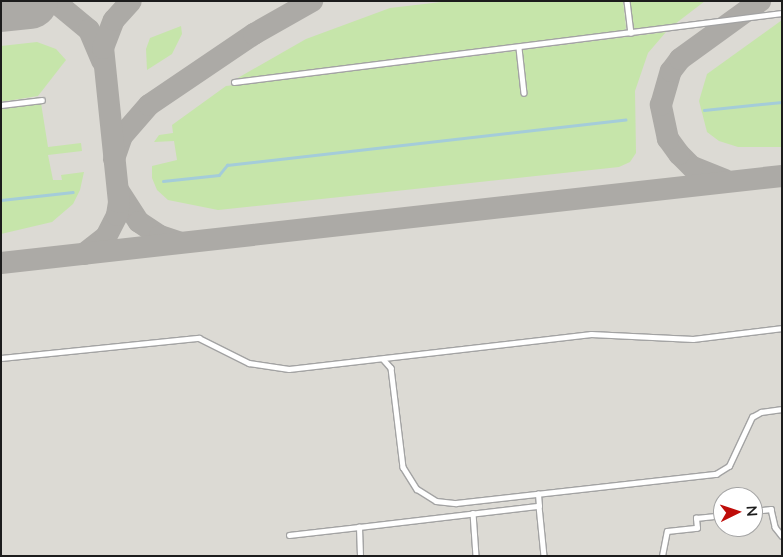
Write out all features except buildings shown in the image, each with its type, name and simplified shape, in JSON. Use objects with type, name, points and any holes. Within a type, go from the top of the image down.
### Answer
[{"type":"lane","points":[[627,1],[630,33]]},
{"type":"lane","points":[[234,82],[519,48],[782,13]]},
{"type":"lane","points":[[519,48],[524,93]]},
{"type":"lane","points":[[1,106],[42,100]]},
{"type":"lane","points":[[1,358],[187,338],[210,341],[249,363],[275,369],[591,334],[694,338],[782,328]]},
{"type":"lane","points":[[381,358],[391,368],[403,467],[417,489],[436,501],[456,503],[716,474],[729,466],[752,417],[761,412],[782,409]]},
{"type":"lane","points":[[538,494],[544,556]]},
{"type":"lane","points":[[288,535],[539,506]]},
{"type":"lane","points":[[763,510],[771,509],[775,528],[782,536]]},
{"type":"lane","points":[[473,513],[476,556]]},
{"type":"lane","points":[[662,556],[667,531],[697,528],[696,518],[713,516]]},
{"type":"lane","points":[[359,526],[360,556]]},
{"type":"shaded area","points":[[1,1],[782,1],[782,556],[1,556]]},
{"type":"green space","points":[[450,1],[623,1],[626,27],[625,31],[236,79],[306,39],[390,8]]},
{"type":"green space","points":[[630,1],[705,1],[675,24],[633,29]]},
{"type":"green space","points":[[782,20],[782,147],[738,147],[719,141],[707,132],[699,101],[707,74]]},
{"type":"green space","points":[[181,26],[182,34],[172,54],[147,70],[146,49],[150,38]]},
{"type":"green space","points":[[666,32],[648,53],[635,91],[636,153],[630,162],[619,167],[218,210],[168,200],[157,190],[152,178],[152,166],[177,160],[174,141],[154,142],[159,135],[173,133],[172,125],[226,86],[516,51],[521,95],[527,96],[522,50]]},
{"type":"green space","points":[[37,42],[56,49],[66,60],[38,96],[1,102],[1,46]]},
{"type":"green space","points":[[41,103],[48,147],[81,143],[82,151],[48,155],[53,180],[62,180],[61,175],[84,172],[80,190],[73,204],[52,222],[1,234],[1,108]]},
{"type":"waterway","points":[[704,110],[782,102]]},
{"type":"waterway","points":[[163,181],[219,175],[227,165],[625,120]]},
{"type":"waterway","points":[[1,200],[73,192]]},
{"type":"taxiway","points":[[54,1],[89,30],[102,61]]},
{"type":"taxiway","points":[[84,254],[106,237],[117,215],[119,202],[103,48],[114,20],[131,1]]},
{"type":"taxiway","points":[[114,159],[122,136],[149,105],[254,34],[312,1]]},
{"type":"taxiway","points":[[725,180],[692,167],[679,154],[668,139],[661,105],[671,71],[680,59],[760,1]]},
{"type":"taxiway","points":[[1,263],[782,176]]},
{"type":"taxiway","points":[[118,190],[139,222],[160,236],[178,242]]},
{"type":"runway","points":[[1,4],[30,1]]}]
